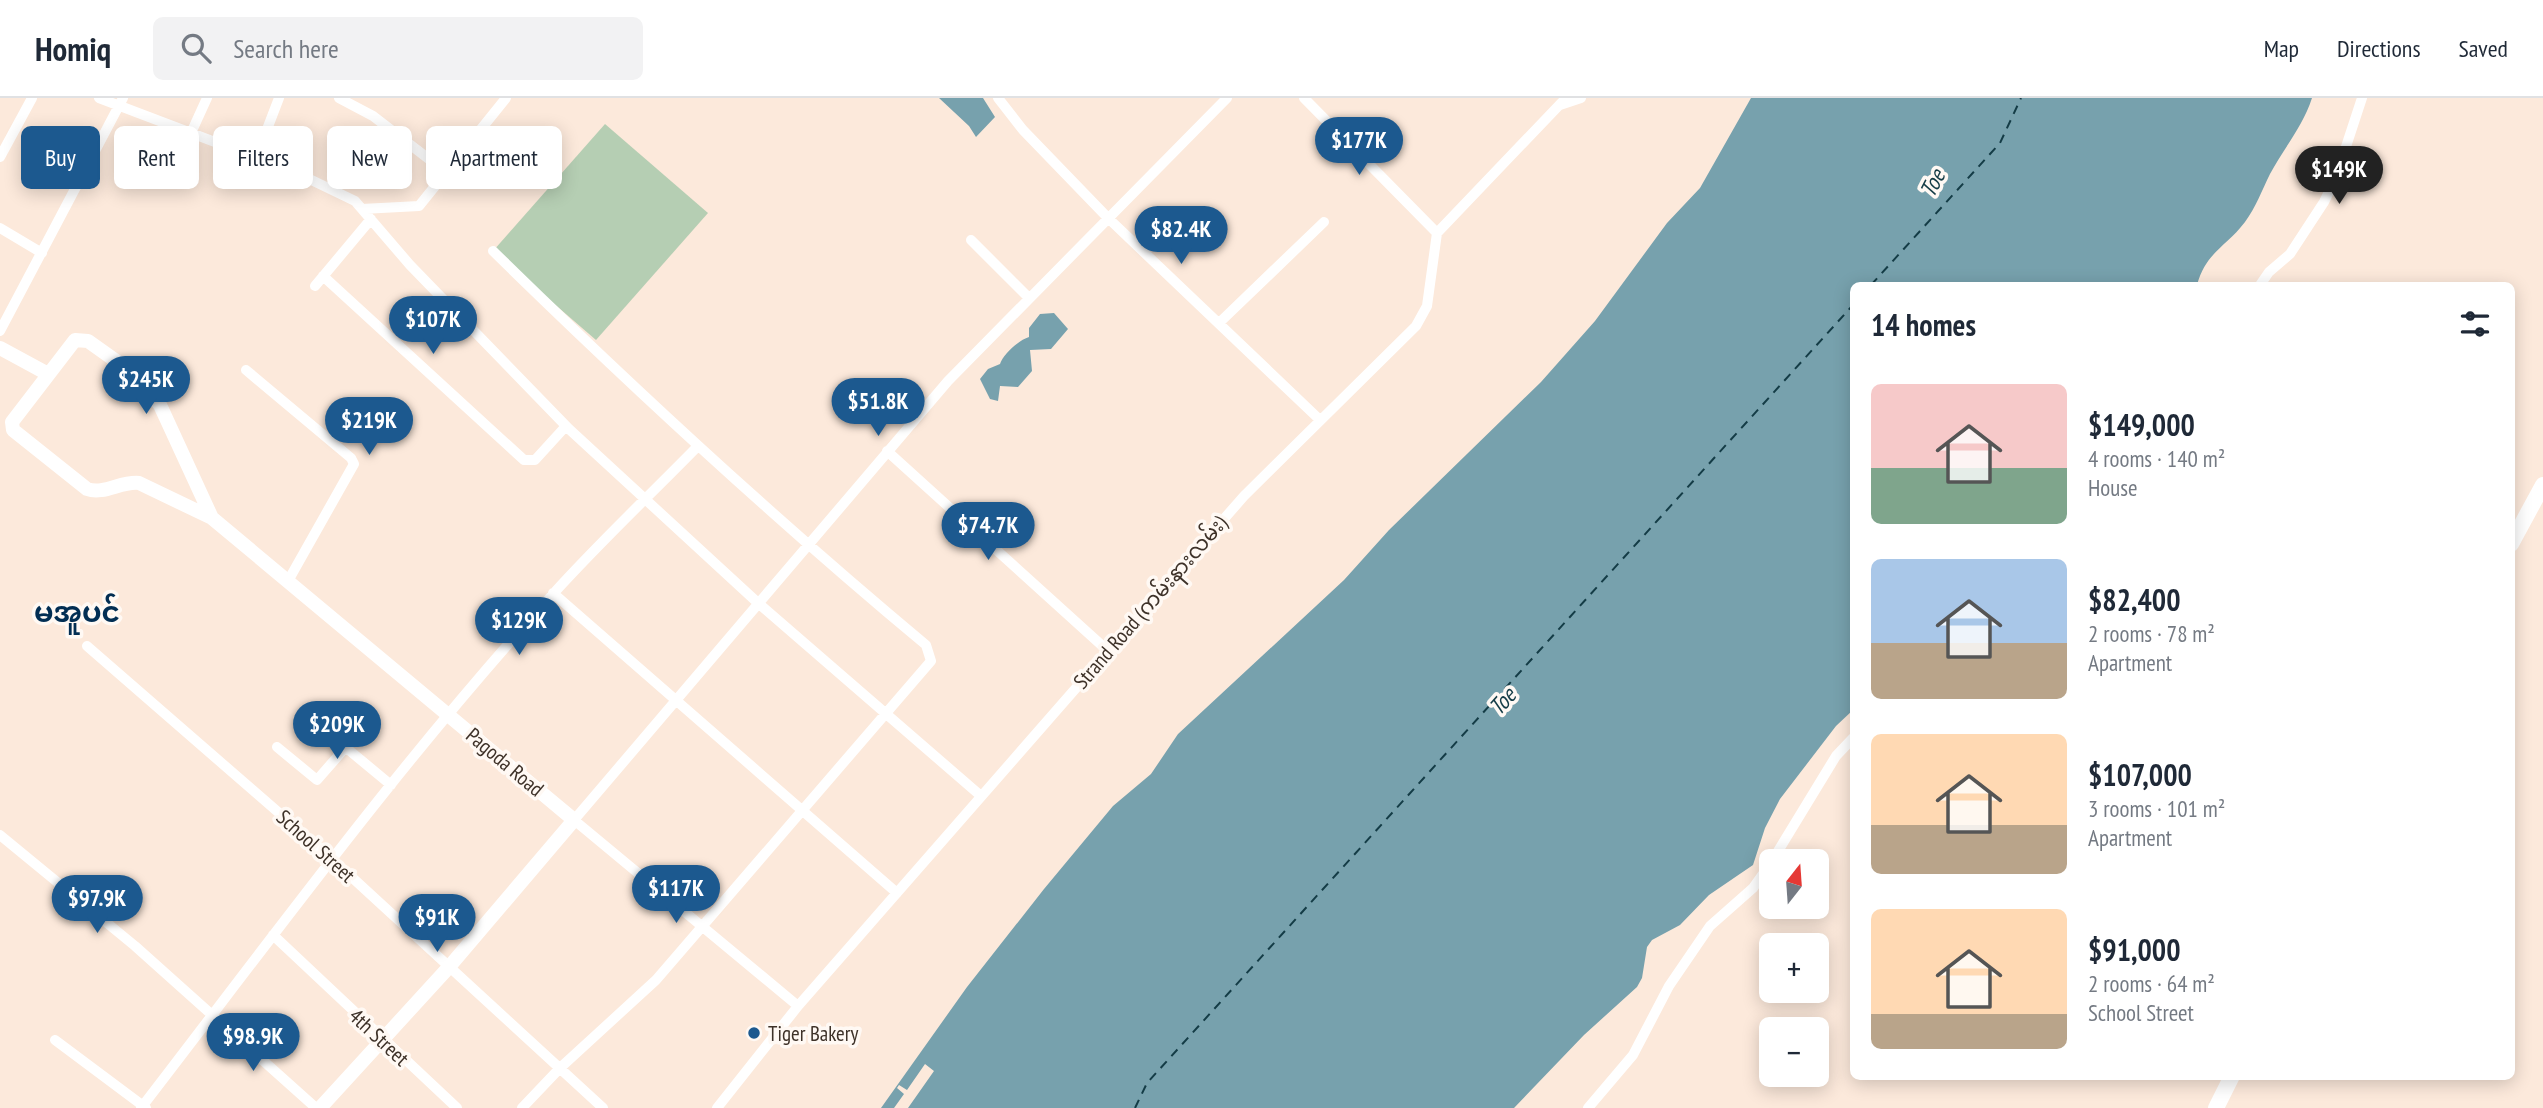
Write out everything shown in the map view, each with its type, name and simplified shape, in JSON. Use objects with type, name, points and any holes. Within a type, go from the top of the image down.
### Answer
[{"type":"main road","name":"Pagoda Road","points":[[212,518],[163,410],[126,368],[88,341],[78,338],[12,422],[13,430],[87,489],[95,492],[125,483],[138,484],[212,518],[574,820]]},
{"type":"main road","points":[[0,348],[48,374]]},
{"type":"main road","points":[[2515,537],[2543,485]]},
{"type":"main road","points":[[318,1108],[449,967],[574,820]]},
{"type":"main road","points":[[2216,1108],[2230,1080]]},
{"type":"street","points":[[0,157],[32,98]]},
{"type":"street","points":[[99,98],[121,102],[175,126]]},
{"type":"street","points":[[194,126],[207,98]]},
{"type":"street","points":[[268,126],[279,98]]},
{"type":"street","points":[[339,98],[373,116],[426,157]]},
{"type":"street","points":[[998,98],[1023,130],[1108,218],[1320,420]]},
{"type":"street","points":[[574,820],[948,382],[1227,98]]},
{"type":"street","points":[[1304,98],[1437,233],[1562,102],[1581,98]]},
{"type":"street","points":[[2262,282],[2269,272],[2290,254],[2323,202],[2336,177],[2362,98]]},
{"type":"street","points":[[483,126],[503,99]]},
{"type":"street","points":[[0,331],[121,102]]},
{"type":"street","points":[[313,181],[355,201],[410,265],[566,426],[758,603],[981,796]]},
{"type":"street","points":[[362,209],[414,208],[423,203],[434,189]]},
{"type":"street","points":[[315,286],[371,219]]},
{"type":"street","points":[[1219,323],[1324,222]]},
{"type":"street","points":[[0,228],[41,253]]},
{"type":"street","name":"Strand Road (ကမ်းနားလမ်း)","points":[[717,1108],[798,1006],[1244,496],[1416,327],[1427,306],[1437,233]]},
{"type":"street","points":[[971,240],[1029,298]]},
{"type":"street","points":[[493,251],[610,365],[807,546],[926,645],[931,661],[656,980],[559,1068],[522,1108]]},
{"type":"street","points":[[323,276],[524,460],[535,460],[566,426]]},
{"type":"street","points":[[246,370],[351,458],[354,464],[288,581]]},
{"type":"street","points":[[55,1040],[143,1107],[332,859],[448,715],[553,593],[698,446]]},
{"type":"street","points":[[887,451],[1108,651]]},
{"type":"street","points":[[553,593],[897,893]]},
{"type":"street","name":"School Street","points":[[88,646],[332,859],[603,1108]]},
{"type":"street","points":[[303,712],[391,785]]},
{"type":"street","points":[[1780,849],[1836,756],[1850,741]]},
{"type":"street","points":[[276,747],[317,780],[345,748]]},
{"type":"street","name":"Pagoda Road","points":[[574,820],[798,1006]]},
{"type":"street","points":[[0,835],[135,946],[318,1108]]},
{"type":"street","points":[[1588,1108],[1633,1055],[1669,986],[1710,926],[1759,880]]},
{"type":"street","name":"4th Street","points":[[273,935],[457,1108]]},
{"type":"green space","points":[[605,124],[708,213],[596,340],[493,251],[548,189],[562,189],[562,173]]},
{"type":"water","points":[[939,98],[983,98],[995,117],[976,137],[969,126]]},
{"type":"water","name":"Toe","points":[[1751,98],[2312,98],[2304,118],[2270,174],[2249,216],[2238,231],[2211,257],[2198,282],[1850,282],[1850,713],[1836,726],[1780,799],[1765,828],[1753,865],[1709,895],[1680,925],[1652,940],[1647,947],[1642,978],[1637,987],[1584,1035],[1514,1108],[881,1108],[967,987],[1113,806],[1151,774],[1178,734],[1344,580],[1389,530],[1541,382],[1595,321],[1667,223],[1700,188]]},
{"type":"water","points":[[1054,313],[1068,329],[1051,349],[1030,350],[1032,371],[1018,387],[1000,386],[998,401],[990,399],[980,379],[988,369],[1000,364],[1012,348],[1029,337],[1029,328],[1040,314]]},
{"type":"pier","points":[[925,1064],[934,1071],[908,1108],[894,1108],[904,1094],[897,1088],[899,1085],[907,1090]]},
{"type":"ferry route","points":[[1874,282],[2000,143],[2021,98]]},
{"type":"ferry route","points":[[1135,1108],[1147,1083],[1850,308]]},
{"type":"place","name":"Tiger Bakery","points":[[754,1033]]},
{"type":"district","name":"မအူပင်","points":[[77,611]]}]
